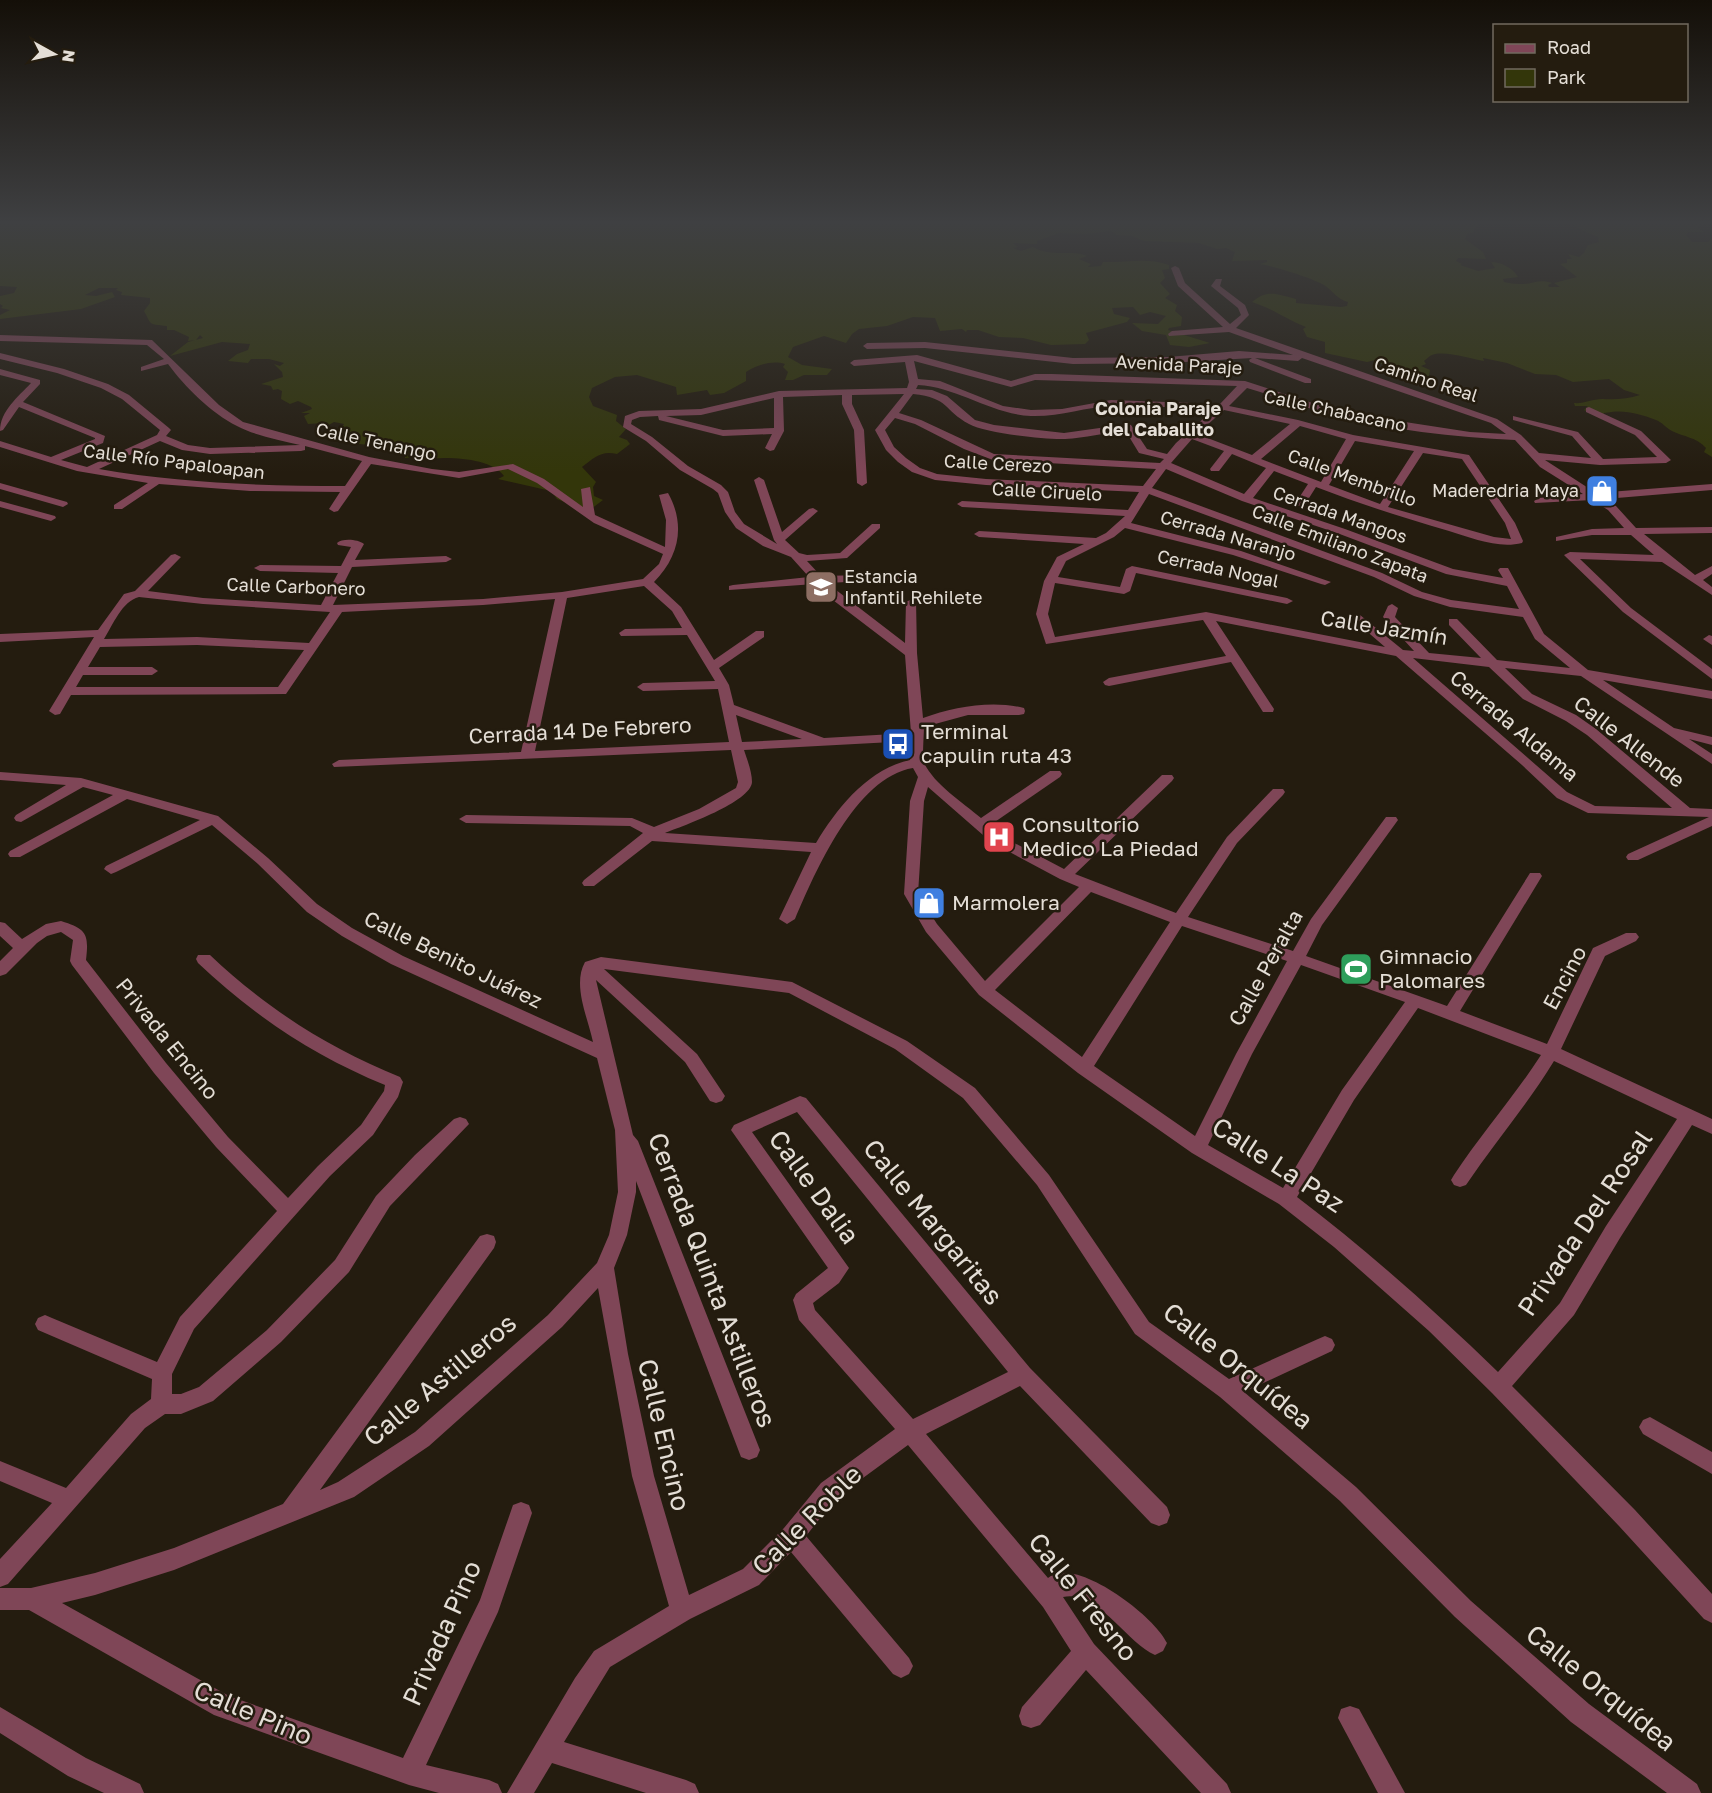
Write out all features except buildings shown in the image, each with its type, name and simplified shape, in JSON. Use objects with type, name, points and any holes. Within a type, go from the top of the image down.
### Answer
[{"type":"street","name":"Camino Real","points":[[1203,306],[1230,329],[1485,416],[1518,437],[1544,465],[1612,508],[1632,530],[1665,559],[1712,592]]},
{"type":"street","points":[[1172,334],[1230,329],[1245,315],[1239,306]]},
{"type":"street","name":"Calle Tenango","points":[[0,338],[149,342],[216,407],[240,424],[368,460],[459,475],[509,466],[535,477],[590,516],[669,552]]},
{"type":"street","points":[[867,346],[925,345],[982,350],[1021,357],[1081,361],[1168,360],[1239,354],[1310,358]]},
{"type":"street","points":[[1239,354],[1308,381]]},
{"type":"street","points":[[0,356],[71,372],[121,394],[166,430],[160,436],[88,470]]},
{"type":"street","points":[[909,359],[912,387]]},
{"type":"street","points":[[144,369],[170,360]]},
{"type":"street","name":"Avenida Paraje","points":[[854,363],[929,360],[977,376],[1011,384],[1035,377],[1052,377],[1245,384],[1332,412],[1366,420],[1470,435],[1518,437]]},
{"type":"street","points":[[0,372],[37,382],[17,403],[0,428]]},
{"type":"street","name":"Calle Chabacano","points":[[912,387],[937,383],[1001,408],[1031,413],[1062,412],[1111,403],[1222,408],[1298,423],[1352,438],[1465,457]]},
{"type":"street","points":[[1051,579],[1061,559],[1110,535],[1122,524],[1165,462],[1245,384]]},
{"type":"street","points":[[876,526],[843,556],[807,558],[767,544],[740,526],[730,512],[723,492],[684,468],[649,439],[626,424],[628,418],[647,414],[701,412],[779,394],[912,387],[944,398],[972,422],[993,428],[1064,436],[1128,427]]},
{"type":"street","name":"Calle Cerezo","points":[[912,387],[880,430],[890,448],[916,470],[934,477],[986,482],[1146,489]]},
{"type":"street","points":[[848,392],[847,404],[859,430],[862,483]]},
{"type":"street","points":[[770,448],[779,431],[777,410],[779,394]]},
{"type":"street","points":[[17,403],[100,436],[100,441],[51,461]]},
{"type":"street","points":[[1535,456],[1600,462],[1666,460],[1638,434],[1589,410]]},
{"type":"street","points":[[647,414],[717,432],[779,431]]},
{"type":"street","points":[[891,414],[916,420],[978,453],[993,457],[1165,462]]},
{"type":"street","points":[[1121,417],[1143,451],[1165,462]]},
{"type":"street","points":[[1516,418],[1575,434],[1600,462]]},
{"type":"street","points":[[1254,459],[1298,423]]},
{"type":"street","name":"Calle Membrillo","points":[[1191,435],[1382,509],[1493,540],[1518,541],[1510,523],[1465,457]]},
{"type":"street","points":[[160,436],[186,448],[240,452],[295,447],[345,453]]},
{"type":"street","points":[[1300,504],[1319,483],[1352,438]]},
{"type":"street","name":"Calle Río Papaloapan","points":[[0,444],[51,461],[88,470],[157,480],[271,490],[347,489]]},
{"type":"street","points":[[1382,509],[1421,449]]},
{"type":"street","points":[[1215,469],[1229,451]]},
{"type":"street","points":[[334,509],[368,460]]},
{"type":"street","name":"Cerrada Mangos","points":[[1165,462],[1246,499],[1341,531],[1450,572],[1509,582]]},
{"type":"street","points":[[1246,499],[1273,466]]},
{"type":"street","points":[[118,507],[149,488],[157,480]]},
{"type":"street","points":[[759,480],[779,540],[829,592],[911,654]]},
{"type":"street","points":[[0,486],[63,504]]},
{"type":"street","points":[[1539,501],[1712,487]]},
{"type":"street","points":[[586,489],[590,516]]},
{"type":"street","name":"Calle Emiliano Zapata","points":[[1146,489],[1378,575],[1418,594],[1450,603],[1526,614]]},
{"type":"street","points":[[589,883],[651,834],[704,812],[742,790],[745,782],[730,708],[723,686],[677,609],[647,582],[664,564],[669,552],[671,522],[669,504],[664,495]]},
{"type":"street","points":[[0,504],[51,518]]},
{"type":"street","name":"Calle Ciruelo","points":[[962,504],[1130,513]]},
{"type":"street","points":[[779,540],[813,511]]},
{"type":"street","name":"Cerrada Naranjo","points":[[1122,524],[1237,553],[1325,582]]},
{"type":"street","points":[[1560,539],[1592,532],[1712,530]]},
{"type":"street","points":[[979,534],[1096,541]]},
{"type":"street","points":[[68,691],[282,691],[331,609],[358,544],[342,543]]},
{"type":"street","points":[[1665,559],[1570,555],[1627,610],[1712,675]]},
{"type":"street","points":[[55,711],[125,598],[139,593],[175,556]]},
{"type":"street","points":[[260,568],[348,567],[446,559]]},
{"type":"street","name":"Cerrada Nogal","points":[[1051,579],[1124,591],[1132,569],[1287,602]]},
{"type":"street","points":[[1695,580],[1712,569]]},
{"type":"street","points":[[1504,570],[1539,636],[1584,673],[1712,760]]},
{"type":"street","points":[[733,588],[818,580],[906,576]]},
{"type":"street","name":"Calle Jazmín","points":[[1051,579],[1042,614],[1050,641],[1206,616],[1398,653],[1584,673],[1712,695]]},
{"type":"street","name":"Calle Carbonero","points":[[139,593],[203,601],[331,609],[483,602],[562,595],[647,582]]},
{"type":"street","points":[[527,755],[562,595]]},
{"type":"street","name":"Calle La Paz","points":[[912,602],[911,654],[919,731],[920,770],[911,894],[931,927],[985,991],[1084,1068],[1198,1148],[1286,1199],[1350,1249],[1436,1325],[1499,1386],[1627,1518],[1712,1611]]},
{"type":"street","points":[[1392,608],[1389,617],[1425,656]]},
{"type":"street","points":[[1206,616],[1268,709]]},
{"type":"street","name":"Cerrada Aldama","points":[[1360,619],[1527,762],[1562,795],[1593,810],[1686,812]]},
{"type":"street","name":"Calle Allende","points":[[1452,622],[1529,699],[1552,707],[1580,723],[1686,812]]},
{"type":"street","points":[[625,633],[692,631]]},
{"type":"street","points":[[713,667],[759,634]]},
{"type":"street","points":[[0,638],[99,638],[310,647]]},
{"type":"street","points":[[1109,682],[1234,658]]},
{"type":"street","points":[[79,671],[152,671]]},
{"type":"street","points":[[643,687],[723,686]]},
{"type":"street","points":[[730,708],[823,742]]},
{"type":"street","name":"Cerrada 14 De Febrero","points":[[339,764],[823,742],[919,731],[948,713],[981,709],[1019,711]]},
{"type":"street","points":[[1665,728],[1712,741]]},
{"type":"street","points":[[787,919],[819,849],[844,811],[890,770],[901,764],[920,770],[979,826],[996,839],[1065,876],[1180,920],[1416,1000],[1551,1053],[1712,1127]]},
{"type":"street","points":[[979,826],[1055,774]]},
{"type":"street","name":"Calle Benito Juárez","points":[[0,776],[81,782],[213,819],[263,861],[312,908],[347,932],[397,960],[604,1054]]},
{"type":"street","points":[[1065,876],[1167,778]]},
{"type":"street","points":[[21,818],[81,782]]},
{"type":"street","points":[[1084,1068],[1232,840],[1278,792]]},
{"type":"street","points":[[15,854],[126,794]]},
{"type":"street","points":[[1686,812],[1712,813]]},
{"type":"street","points":[[111,869],[213,819]]},
{"type":"street","points":[[466,819],[632,822],[651,834],[819,849]]},
{"type":"street","name":"Calle Peralta","points":[[1198,1148],[1244,1054],[1316,923],[1391,820]]},
{"type":"street","points":[[1633,857],[1712,821]]},
{"type":"street","points":[[1450,1014],[1535,876]]},
{"type":"street","points":[[985,991],[1089,885]]},
{"type":"street","name":"Privada Encino","points":[[24,949],[33,937],[54,926],[70,929],[81,939],[78,962],[99,990],[222,1142],[288,1210]]},
{"type":"street","points":[[0,927],[24,949],[0,970]]},
{"type":"street","name":"Encino","points":[[1460,1180],[1486,1141],[1530,1086],[1551,1053],[1599,952],[1630,937]]},
{"type":"street","points":[[161,1404],[162,1374],[187,1323],[288,1210],[367,1130],[392,1092],[394,1082],[306,1041],[260,1010],[204,959]]},
{"type":"street","name":"Calle Orquídea","points":[[591,966],[601,963],[792,988],[901,1045],[969,1093],[1042,1180],[1142,1328],[1227,1390],[1348,1494],[1463,1609],[1580,1713],[1688,1793]]},
{"type":"street","points":[[591,966],[691,1058],[716,1096]]},
{"type":"street","name":"Calle Astilleros","points":[[0,1599],[32,1599],[95,1584],[174,1559],[346,1490],[422,1439],[555,1321],[604,1268],[618,1235],[627,1192],[624,1130],[590,991],[588,977],[591,966]]},
{"type":"street","points":[[1286,1199],[1348,1095],[1416,1000]]},
{"type":"street","name":"Calle Margaritas","points":[[800,1103],[1023,1375],[1159,1515]]},
{"type":"street","name":"Calle Dalia","points":[[800,1103],[740,1130],[839,1268],[833,1279],[817,1287],[803,1300],[806,1314],[910,1431]]},
{"type":"street","name":"Privada Del Rosal","points":[[1499,1386],[1567,1309],[1613,1232],[1689,1115]]},
{"type":"street","points":[[0,1576],[138,1421],[161,1404],[181,1404],[206,1394],[274,1336],[342,1266],[383,1201],[421,1160],[460,1124]]},
{"type":"street","name":"Cerrada Quinta Astilleros","points":[[624,1130],[749,1450]]},
{"type":"street","points":[[291,1512],[487,1242]]},
{"type":"street","name":"Calle Encino","points":[[604,1268],[618,1354],[643,1476],[682,1611]]},
{"type":"street","points":[[45,1324],[162,1374]]},
{"type":"street","points":[[1227,1390],[1325,1345]]},
{"type":"street","name":"Calle Roble","points":[[520,1793],[583,1686],[602,1659],[682,1611],[751,1577],[792,1536],[829,1491],[910,1431],[1023,1375]]},
{"type":"street","points":[[1650,1426],[1712,1464]]},
{"type":"street","name":"Calle Fresno","points":[[910,1431],[1051,1599],[1086,1652],[1218,1793]]},
{"type":"street","points":[[0,1471],[70,1500]]},
{"type":"street","name":"Privada Pino","points":[[409,1773],[458,1676],[490,1604],[521,1513]]},
{"type":"street","points":[[792,1536],[901,1666]]},
{"type":"street","points":[[1051,1599],[1057,1584],[1071,1583],[1095,1593],[1126,1615],[1155,1643]]},
{"type":"street","name":"Calle Pino","points":[[32,1599],[224,1706],[409,1773],[489,1793]]},
{"type":"street","points":[[1031,1716],[1086,1652]]},
{"type":"street","points":[[1350,1718],[1392,1793]]},
{"type":"street","points":[[0,1719],[77,1767],[130,1793]]},
{"type":"street","points":[[547,1749],[639,1786],[686,1793]]},
{"type":"green space","points":[[3,306],[90,306],[81,309],[0,319],[0,315],[10,310],[1,308]]},
{"type":"green space","points":[[148,306],[1177,306],[1175,311],[1182,317],[1181,326],[1168,330],[1210,343],[1189,347],[1170,345],[1166,335],[1142,331],[1132,323],[1158,324],[1166,316],[1150,312],[1140,315],[1133,307],[1112,308],[1114,314],[1130,318],[1127,322],[1086,333],[1089,340],[1085,344],[1051,345],[1023,338],[999,337],[978,330],[940,331],[935,318],[913,317],[887,326],[859,329],[846,343],[824,336],[793,347],[788,357],[802,365],[832,369],[827,375],[804,375],[793,380],[785,380],[788,372],[783,367],[785,364],[770,363],[746,372],[746,381],[724,393],[710,395],[707,390],[677,395],[676,387],[637,375],[615,377],[592,388],[589,397],[593,406],[617,415],[616,421],[626,429],[619,437],[630,444],[617,454],[602,454],[582,467],[596,482],[593,487],[594,496],[603,500],[591,509],[581,509],[557,499],[551,491],[498,479],[504,476],[488,464],[452,458],[419,460],[419,457],[405,458],[402,449],[394,444],[392,447],[344,441],[336,437],[344,424],[334,422],[327,426],[324,423],[308,424],[304,416],[310,413],[301,413],[312,409],[311,407],[298,401],[290,404],[281,399],[282,391],[273,390],[271,386],[261,384],[283,377],[282,372],[274,364],[280,366],[284,363],[269,359],[251,359],[248,363],[228,361],[248,350],[250,344],[222,342],[170,356],[188,342],[195,340],[188,341],[189,337],[174,330],[167,330],[167,326],[151,323],[144,311]]},
{"type":"green space","points":[[1261,306],[1712,306],[1712,457],[1704,452],[1706,448],[1698,442],[1672,431],[1658,421],[1630,412],[1618,411],[1604,413],[1601,419],[1584,410],[1588,406],[1575,406],[1574,403],[1640,395],[1624,390],[1609,379],[1573,382],[1556,375],[1535,374],[1507,363],[1444,354],[1432,355],[1424,361],[1426,364],[1421,366],[1430,370],[1429,376],[1407,374],[1375,360],[1367,362],[1325,353],[1325,342],[1307,337],[1303,329],[1306,327]]},
{"type":"place","name":"Maderedria Maya","points":[[1602,491]]},
{"type":"place","name":"Estancia Infantil Rehilete","points":[[821,587]]},
{"type":"place","name":"Terminal capulin ruta 43","points":[[898,744]]},
{"type":"place","name":"Consultorio Medico La Piedad","points":[[999,837]]},
{"type":"place","name":"Marmolera","points":[[929,903]]},
{"type":"place","name":"Gimnacio Palomares","points":[[1356,969]]},
{"type":"district","name":"Colonia Paraje del Caballito","points":[[1158,419]]}]
